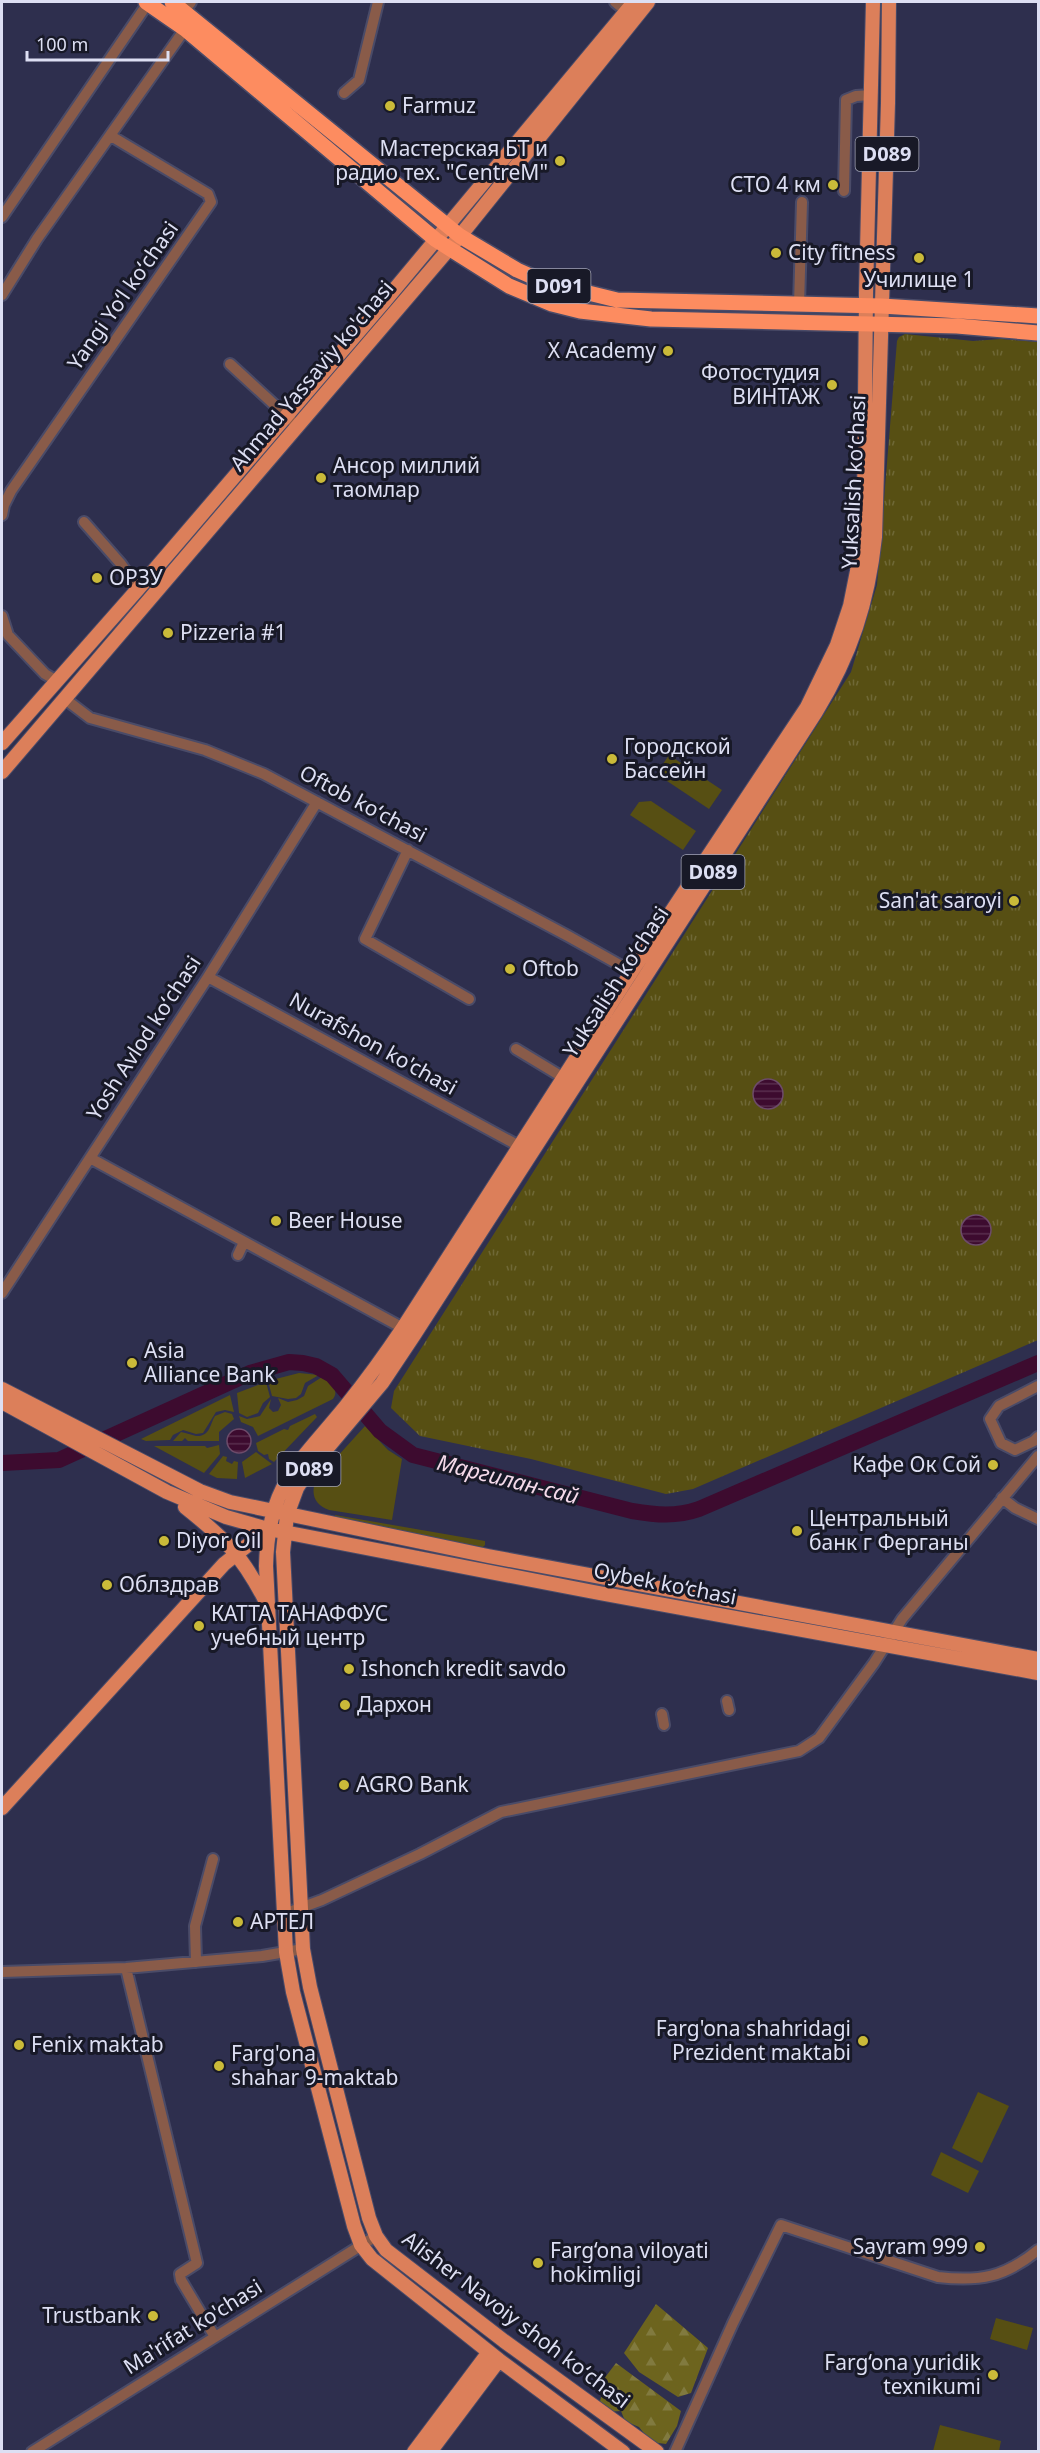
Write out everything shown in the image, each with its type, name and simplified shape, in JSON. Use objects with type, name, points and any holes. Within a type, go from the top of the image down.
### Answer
[{"type":"highway","name":"D091","points":[[147,2],[185,29],[442,244],[509,286],[552,304],[580,311],[651,319],[957,326],[1038,333]]},
{"type":"highway","name":"D091","points":[[183,4],[454,231],[517,270],[545,281],[594,295],[638,301],[882,306],[1038,316]]},
{"type":"main road","name":"Ahmad Yassaviy ko'chasi","points":[[2,743],[138,589],[358,331],[454,231],[548,114],[648,2]]},
{"type":"main road","name":"D089","points":[[865,306],[873,2]]},
{"type":"main road","name":"D089","points":[[882,306],[889,2]]},
{"type":"main road","name":"Ahmad Yassaviy ko'chasi","points":[[548,114],[625,5]]},
{"type":"main road","name":"Ahmad Yassaviy ko'chasi","points":[[2,772],[298,426],[442,244]]},
{"type":"main road","name":"Yuksalish koʻchasi","points":[[284,1532],[287,1515],[297,1488],[350,1412],[377,1378],[637,975],[807,707],[837,645],[850,606],[857,571],[864,510],[865,306]]},
{"type":"main road","name":"Yuksalish koʻchasi","points":[[377,1378],[403,1328],[519,1146],[816,712],[849,649],[863,609],[871,573],[875,537],[882,306]]},
{"type":"main road","name":"Oybek ko‘chasi","points":[[2,1389],[200,1491],[230,1502],[488,1556],[1038,1659]]},
{"type":"main road","points":[[2,1402],[167,1492],[218,1533],[237,1552],[252,1574],[268,1606]]},
{"type":"main road","name":"Yuksalish koʻchasi","points":[[268,1529],[272,1512],[285,1481],[297,1463],[350,1412]]},
{"type":"main road","name":"Oybek ko‘chasi","points":[[167,1492],[226,1517],[268,1529],[1038,1673]]},
{"type":"main road","points":[[2,1808],[160,1633],[237,1552],[268,1529]]},
{"type":"main road","name":"Alisher Navoiy shoh koʻchasi","points":[[268,1529],[266,1566],[286,1952],[296,2003],[354,2226],[361,2245],[372,2259],[494,2356],[623,2451]]},
{"type":"main road","name":"Alisher Navoiy shoh koʻchasi","points":[[284,1532],[283,1552],[303,1949],[310,1987],[369,2218],[376,2236],[387,2250],[436,2289],[630,2434],[657,2451]]},
{"type":"main road","points":[[414,2451],[494,2356]]},
{"type":"main road","points":[[430,2451],[494,2356]]},
{"type":"street","points":[[2,217],[147,2]]},
{"type":"street","points":[[344,93],[359,80],[364,67],[369,33],[378,2]]},
{"type":"street","points":[[2,295],[37,239],[185,29]]},
{"type":"street","points":[[844,191],[846,100],[856,96],[871,95]]},
{"type":"street","name":"Yangi Yoʻl koʻchasi","points":[[2,515],[11,491],[211,202],[208,194],[111,136]]},
{"type":"street","points":[[799,304],[802,202]]},
{"type":"street","points":[[230,364],[298,426]]},
{"type":"street","points":[[84,522],[122,564],[138,589]]},
{"type":"street","points":[[2,616],[8,635],[45,674],[57,681]]},
{"type":"street","name":"Oftob koʻchasi","points":[[65,699],[90,718],[205,750],[264,774],[408,849],[637,975]]},
{"type":"street","name":"Yosh Avlod koʻchasi","points":[[2,1293],[207,977],[317,802]]},
{"type":"street","points":[[408,849],[364,939],[469,999]]},
{"type":"street","name":"Nurafshon ko'chasi","points":[[207,977],[519,1146]]},
{"type":"street","points":[[516,1049],[564,1078]]},
{"type":"street","points":[[90,1158],[403,1328]]},
{"type":"street","points":[[238,1255],[244,1242]]},
{"type":"street","points":[[1038,1386],[999,1406],[990,1419],[1001,1443],[1015,1450],[1038,1437]]},
{"type":"street","points":[[284,1914],[400,1863],[501,1812],[799,1751],[819,1738],[893,1632],[1038,1456]]},
{"type":"street","points":[[1002,1498],[1015,1508],[1038,1519]]},
{"type":"street","points":[[196,1962],[195,1926],[213,1859]]},
{"type":"street","points":[[2,1971],[126,1968],[303,1949]]},
{"type":"street","points":[[126,1968],[198,2263],[180,2274],[181,2280],[214,2337]]},
{"type":"street","points":[[675,2451],[781,2224],[938,2277],[963,2280],[979,2279],[1018,2266],[1038,2250]]},
{"type":"street","name":"Ma'rifat ko'chasi","points":[[32,2451],[376,2236]]},
{"type":"green space","points":[[905,334],[973,341],[1001,339],[1038,342],[1038,1340],[693,1489],[666,1494],[531,1459],[420,1436],[391,1408],[394,1391],[851,672],[877,585],[897,341]]},
{"type":"green space","points":[[669,755],[722,790],[709,809],[664,779],[661,767]]},
{"type":"green space","points":[[651,801],[696,831],[683,850],[630,815],[639,802]]},
{"type":"green space","points":[[299,1373],[319,1375],[305,1383],[301,1394],[296,1398],[272,1396],[268,1381]]},
{"type":"green space","points":[[322,1377],[335,1389],[333,1399],[258,1436],[253,1427],[241,1422],[239,1416],[247,1419],[260,1416],[271,1399],[269,1408],[273,1412],[278,1411],[281,1405],[278,1398],[288,1402],[297,1400],[304,1396],[308,1386]]},
{"type":"green space","points":[[266,1382],[270,1397],[263,1403],[258,1413],[247,1417],[239,1413],[237,1393]]},
{"type":"green space","points":[[230,1395],[234,1412],[225,1410],[216,1412],[203,1433],[196,1434],[183,1430],[173,1435],[170,1440],[146,1441],[141,1439]]},
{"type":"green space","points":[[225,1412],[232,1414],[234,1419],[219,1432],[219,1441],[188,1441],[185,1438],[182,1441],[173,1441],[181,1432],[201,1436],[207,1432],[215,1416]]},
{"type":"green space","points":[[315,1414],[317,1417],[274,1462],[269,1459],[268,1454],[264,1455],[258,1451],[256,1443],[284,1429],[288,1430],[290,1426]]},
{"type":"green space","points":[[365,1426],[388,1450],[402,1459],[392,1520],[329,1510],[320,1505],[315,1498],[316,1480]]},
{"type":"green space","points":[[219,1445],[220,1454],[204,1473],[154,1446],[205,1446],[207,1448]]},
{"type":"green space","points":[[256,1452],[272,1464],[245,1478],[242,1462]]},
{"type":"green space","points":[[223,1456],[227,1457],[226,1461],[232,1464],[234,1461],[238,1462],[237,1479],[217,1478],[209,1474]]},
{"type":"green space","points":[[335,1515],[485,1541],[485,1545],[483,1547],[335,1520]]},
{"type":"green space","points":[[978,2092],[1009,2106],[982,2163],[952,2148]]},
{"type":"green space","points":[[941,2152],[979,2171],[968,2193],[931,2175]]},
{"type":"green space","points":[[656,2304],[708,2348],[691,2393],[678,2397],[639,2372],[624,2353]]},
{"type":"green space","points":[[996,2318],[1033,2328],[1027,2350],[990,2339]]},
{"type":"green space","points":[[616,2363],[681,2411],[677,2426],[666,2444],[651,2442],[639,2427],[625,2421],[621,2411],[605,2412],[599,2406],[601,2397],[612,2396],[600,2384]]},
{"type":"green space","points":[[940,2425],[1001,2441],[999,2451],[933,2451]]},
{"type":"shaded area","points":[[768,1079],[778,1084],[783,1094],[778,1104],[768,1109],[758,1104],[753,1094],[758,1084]]},
{"type":"shaded area","points":[[976,1215],[986,1220],[991,1230],[986,1240],[976,1245],[966,1240],[961,1230],[966,1220]]},
{"type":"shaded area","points":[[239,1429],[247,1433],[251,1441],[247,1449],[239,1453],[231,1449],[227,1441],[231,1433]]},
{"type":"waterway","name":"Маргилан-сай","points":[[2,1463],[59,1460],[250,1373],[289,1362],[303,1363],[316,1366],[332,1375],[380,1431],[413,1455],[632,1511],[674,1514],[699,1509],[1038,1363]]},
{"type":"place","name":"Farmuz","points":[[390,106]]},
{"type":"place","name":"Мастерская БТ и радио тех. \"CentreM\"","points":[[560,161]]},
{"type":"place","name":"СТО 4 км","points":[[833,185]]},
{"type":"place","name":"City fitness","points":[[776,253]]},
{"type":"place","name":"Училище 1","points":[[919,258]]},
{"type":"place","name":"X Academy","points":[[668,351]]},
{"type":"place","name":"Фотостудия ВИНТАЖ","points":[[832,385]]},
{"type":"place","name":"Ансор миллий таомлар","points":[[321,478]]},
{"type":"place","name":"ОРЗУ","points":[[97,578]]},
{"type":"place","name":"Pizzeria #1","points":[[168,633]]},
{"type":"place","name":"Городской Бассейн","points":[[612,759]]},
{"type":"place","name":"San'at saroyi","points":[[1014,901]]},
{"type":"place","name":"Oftob","points":[[510,969]]},
{"type":"place","name":"Beer House","points":[[276,1221]]},
{"type":"place","name":"Asia Alliance Bank","points":[[132,1363]]},
{"type":"place","name":"Кафе Ок Сой","points":[[993,1465]]},
{"type":"place","name":"Центральный банк г Ферганы","points":[[797,1531]]},
{"type":"place","name":"Diyor Oil","points":[[164,1541]]},
{"type":"place","name":"Облздрав","points":[[107,1585]]},
{"type":"place","name":"КАТТА ТАНАФФУС учебный центр","points":[[199,1626]]},
{"type":"place","name":"Ishonch kredit savdo","points":[[349,1669]]},
{"type":"place","name":"Дархон","points":[[345,1705]]},
{"type":"place","name":"AGRO Bank","points":[[344,1785]]},
{"type":"place","name":"АРТЕЛ","points":[[238,1922]]},
{"type":"place","name":"Farg'ona shahridagi Prezident maktabi","points":[[863,2041]]},
{"type":"place","name":"Fenix maktab","points":[[19,2045]]},
{"type":"place","name":"Farg'ona shahar 9-maktab","points":[[219,2066]]},
{"type":"place","name":"Sayram 999","points":[[980,2247]]},
{"type":"place","name":"Farg‘ona viloyati hokimligi","points":[[538,2263]]},
{"type":"place","name":"Trustbank","points":[[153,2316]]},
{"type":"place","name":"Farg‘ona yuridik texnikumi","points":[[993,2375]]}]
